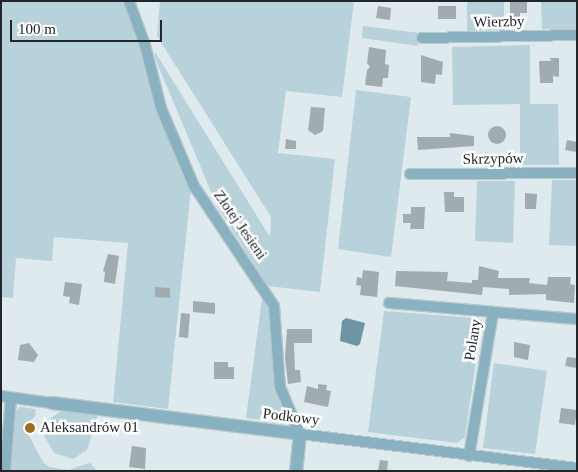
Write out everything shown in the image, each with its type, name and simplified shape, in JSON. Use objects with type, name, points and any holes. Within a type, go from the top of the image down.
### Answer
[{"type":"street","name":"Złotej Jesieni","points":[[129,1],[145,45],[161,108],[194,186],[274,306],[280,387],[300,434],[296,471]]},
{"type":"street","name":"Wierzby","points":[[422,38],[577,35]]},
{"type":"street","name":"Skrzypów","points":[[410,174],[577,173]]},
{"type":"street","points":[[389,303],[493,312]]},
{"type":"street","name":"Polany","points":[[469,456],[493,312],[577,319]]},
{"type":"street","name":"Podkowy","points":[[6,397],[577,468]]},
{"type":"street","points":[[5,471],[6,397]]},
{"type":"shaded area","points":[[1,1],[123,1],[140,46],[146,74],[191,189],[168,409],[113,402],[128,243],[54,237],[52,261],[16,258],[13,298],[1,297]]},
{"type":"shaded area","points":[[160,1],[354,1],[342,97],[286,91],[278,153],[335,159],[320,292],[268,286],[217,206],[155,58],[155,52],[270,237],[271,217],[157,36]]},
{"type":"shaded area","points":[[467,1],[504,1],[504,30],[467,31]]},
{"type":"shaded area","points":[[541,1],[577,1],[577,29],[542,29]]},
{"type":"shaded area","points":[[363,26],[420,33],[418,46],[362,38]]},
{"type":"shaded area","points":[[530,45],[530,104],[558,104],[559,165],[520,165],[520,104],[453,105],[452,47]]},
{"type":"shaded area","points":[[356,90],[411,97],[391,257],[338,249]]},
{"type":"shaded area","points":[[552,180],[577,180],[577,246],[549,245]]},
{"type":"shaded area","points":[[477,181],[515,181],[513,243],[475,241]]},
{"type":"shaded area","points":[[263,291],[272,320],[276,390],[289,423],[246,418]]},
{"type":"shaded area","points":[[384,311],[474,318],[481,326],[465,437],[457,443],[368,432]]},
{"type":"shaded area","points":[[346,318],[365,323],[360,344],[357,346],[340,341],[342,321]]},
{"type":"shaded area","points":[[494,363],[547,371],[535,454],[483,448]]},
{"type":"shaded area","points":[[20,407],[35,409],[36,415],[29,422],[27,432],[43,462],[49,467],[68,470],[90,463],[97,471],[10,471],[14,412]]},
{"type":"shaded area","points":[[61,411],[98,415],[87,450],[73,459],[54,453],[44,436],[48,420]]},
{"type":"building","points":[[510,1],[527,1],[527,13],[520,13],[520,19],[510,19]]},
{"type":"building","points":[[378,6],[391,8],[390,20],[376,18]]},
{"type":"building","points":[[438,6],[456,6],[456,19],[438,19]]},
{"type":"building","points":[[369,47],[386,50],[385,64],[389,65],[388,78],[383,78],[382,87],[365,85],[367,70],[370,67],[367,63]]},
{"type":"building","points":[[421,55],[443,62],[442,75],[436,74],[435,84],[421,82]]},
{"type":"building","points":[[550,58],[559,58],[559,77],[553,76],[553,83],[540,83],[539,61],[551,61]]},
{"type":"building","points":[[311,107],[325,108],[323,131],[315,135],[308,130]]},
{"type":"building","points":[[497,126],[503,129],[506,135],[503,141],[497,144],[491,141],[488,135],[491,129]]},
{"type":"building","points":[[450,133],[474,136],[474,146],[418,150],[417,137],[450,137]]},
{"type":"building","points":[[286,139],[296,141],[296,149],[285,149]]},
{"type":"building","points":[[567,140],[577,142],[577,152],[565,150]]},
{"type":"building","points":[[444,192],[454,192],[454,197],[464,197],[464,212],[445,212]]},
{"type":"building","points":[[525,193],[537,194],[536,209],[525,209]]},
{"type":"building","points":[[411,207],[425,207],[424,229],[410,229],[411,223],[403,223],[403,214],[411,214]]},
{"type":"building","points":[[108,254],[119,256],[115,284],[104,282],[105,272],[103,271]]},
{"type":"building","points":[[479,266],[499,271],[498,278],[530,278],[529,283],[547,285],[548,277],[571,277],[570,284],[575,285],[574,303],[546,300],[546,294],[509,295],[509,289],[483,287],[482,295],[395,286],[396,271],[448,272],[447,281],[472,283],[472,280],[478,280]]},
{"type":"building","points":[[363,270],[379,272],[377,297],[360,295],[361,286],[356,285],[357,277],[362,278]]},
{"type":"building","points":[[65,282],[82,284],[79,305],[69,303],[70,297],[63,296]]},
{"type":"building","points":[[155,287],[170,288],[170,298],[155,297]]},
{"type":"building","points":[[193,301],[215,303],[215,314],[193,312]]},
{"type":"building","points":[[181,313],[190,314],[188,338],[179,337]]},
{"type":"building","points":[[287,329],[312,329],[312,343],[294,343],[295,370],[300,370],[301,382],[288,384],[285,357]]},
{"type":"building","points":[[514,342],[530,345],[528,360],[514,357]]},
{"type":"building","points":[[29,343],[38,355],[34,362],[18,360],[20,345]]},
{"type":"building","points":[[567,357],[577,358],[577,368],[565,366]]},
{"type":"building","points":[[214,362],[228,362],[228,367],[234,367],[234,379],[214,379]]},
{"type":"building","points":[[318,384],[327,385],[326,390],[331,391],[328,407],[304,402],[307,386],[318,389]]},
{"type":"building","points":[[561,408],[577,410],[575,425],[559,423]]},
{"type":"building","points":[[132,446],[146,448],[145,469],[129,467]]},
{"type":"building","points":[[380,460],[388,461],[387,471],[378,471]]},
{"type":"place","name":"Aleksandrów 01","points":[[30,428]]}]
